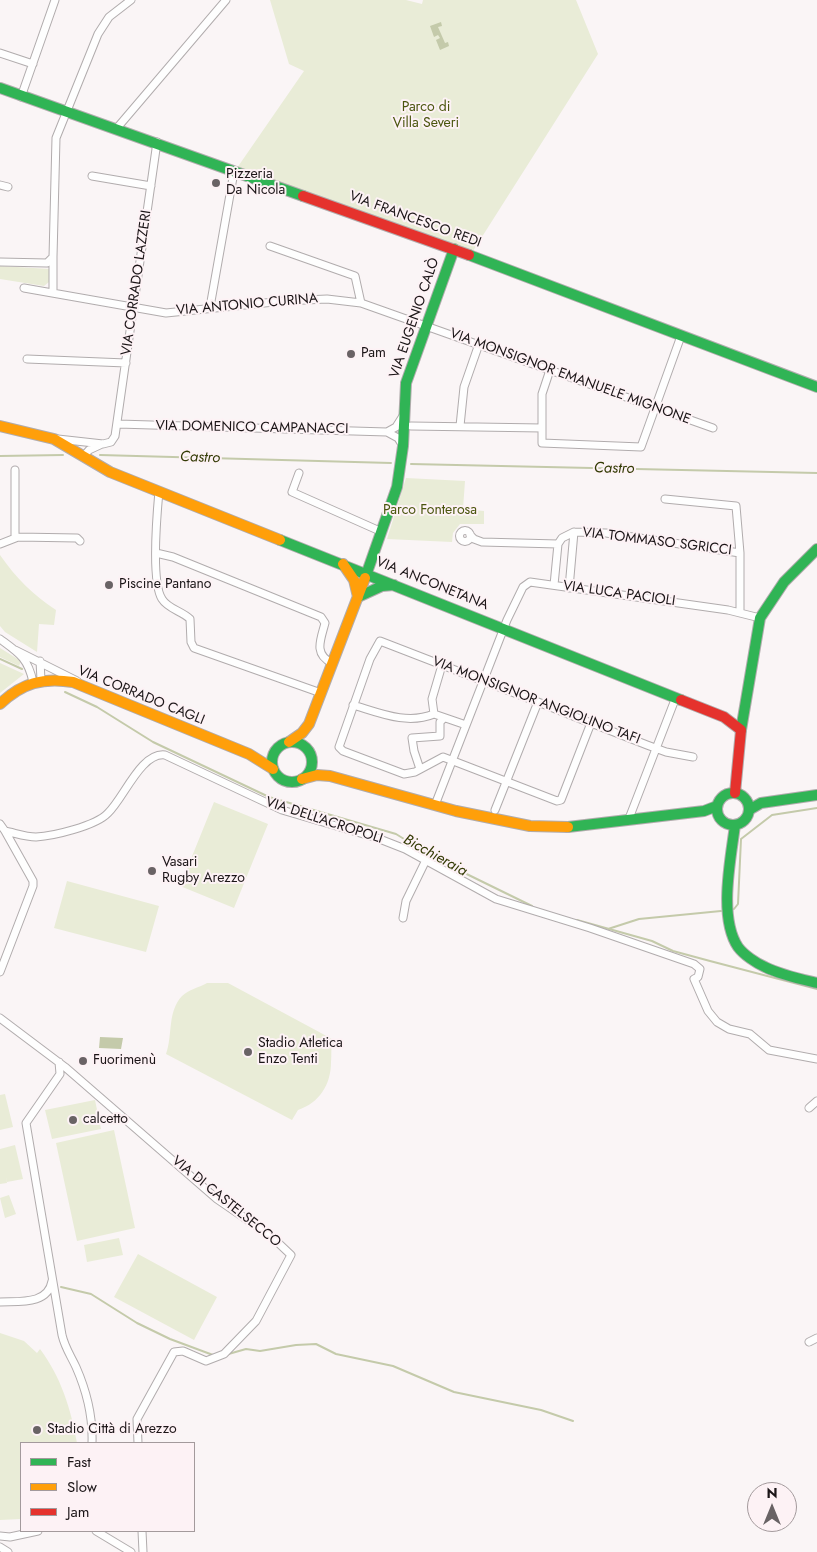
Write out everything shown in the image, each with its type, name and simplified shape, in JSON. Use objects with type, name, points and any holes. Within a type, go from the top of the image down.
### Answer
[{"type":"main road","name":"VIA FRANCESCO REDI","points":[[0,88],[157,142],[234,172],[454,249],[817,387]]},
{"type":"main road","name":"VIA EUGENIO CALÒ","points":[[368,573],[397,487],[406,423],[406,383],[454,249]]},
{"type":"main road","name":"VIA ANCONETANA","points":[[0,426],[54,439],[110,472],[676,696],[724,717],[741,730]]},
{"type":"main road","points":[[735,793],[741,730],[760,618],[784,582],[817,549]]},
{"type":"main road","points":[[342,564],[351,573],[358,597]]},
{"type":"main road","points":[[368,573],[309,724],[302,733],[279,746],[273,755],[273,769],[285,781],[318,775],[330,776],[501,822],[530,826],[564,827],[718,810]]},
{"type":"main road","points":[[358,597],[382,586],[397,584]]},
{"type":"main road","name":"VIA CORRADO CAGLI","points":[[0,704],[22,686],[37,681],[61,679],[86,686],[249,754],[273,769]]},
{"type":"main road","points":[[302,779],[310,769],[309,724]]},
{"type":"main road","points":[[289,742],[300,744],[309,753],[316,765],[330,776]]},
{"type":"main road","name":"VIA CORRADO CAGLI","points":[[249,754],[273,755]]},
{"type":"main road","points":[[718,810],[726,795],[735,793],[745,799],[761,803]]},
{"type":"main road","points":[[718,810],[724,822],[735,825],[746,818],[749,810],[761,803],[817,795]]},
{"type":"main road","points":[[745,799],[749,810]]},
{"type":"main road","points":[[735,825],[728,911],[732,934],[737,946],[746,955],[768,968],[817,983]]},
{"type":"street","points":[[21,96],[55,0]]},
{"type":"street","points":[[53,293],[54,149],[56,138],[98,34],[109,17],[131,0]]},
{"type":"street","points":[[117,128],[226,0]]},
{"type":"street","points":[[0,53],[33,64]]},
{"type":"street","name":"VIA CORRADO LAZZERI","points":[[118,424],[157,142]]},
{"type":"street","points":[[210,307],[234,172]]},
{"type":"street","points":[[92,176],[151,186]]},
{"type":"street","points":[[0,185],[8,187]]},
{"type":"street","points":[[270,246],[355,276],[361,303]]},
{"type":"street","points":[[0,262],[47,263],[53,257]]},
{"type":"street","name":"VIA ANTONIO CURINA","points":[[24,288],[166,313],[210,307],[327,299],[361,303],[426,325]]},
{"type":"street","name":"VIA MONSIGNOR EMANUELE MIGNONE","points":[[426,325],[713,428]]},
{"type":"street","points":[[550,370],[542,394],[542,444],[641,446],[681,336]]},
{"type":"street","points":[[460,426],[464,387],[479,344]]},
{"type":"street","points":[[28,359],[126,364]]},
{"type":"street","points":[[387,432],[406,423],[542,428]]},
{"type":"street","points":[[83,457],[89,450],[111,442],[118,424]]},
{"type":"street","name":"VIA DOMENICO CAMPANACCI","points":[[118,424],[387,432]]},
{"type":"street","points":[[387,432],[398,438],[403,446]]},
{"type":"street","points":[[54,439],[103,444]]},
{"type":"street","points":[[15,470],[15,538]]},
{"type":"street","points":[[299,473],[292,492],[382,532]]},
{"type":"street","points":[[159,491],[156,553],[159,594],[166,604],[190,619],[191,642],[194,648],[321,693]]},
{"type":"street","points":[[665,499],[736,506],[740,553],[740,613]]},
{"type":"street","name":"VIA TOMMASO SGRICCI","points":[[558,544],[562,538],[574,532],[586,531],[740,553]]},
{"type":"street","name":"VIA TOMMASO SGRICCI","points":[[569,588],[574,532]]},
{"type":"street","points":[[0,544],[15,538],[77,538],[80,542]]},
{"type":"street","points":[[468,538],[482,542],[558,544],[554,585]]},
{"type":"street","points":[[156,553],[173,557],[321,617],[325,623],[318,641],[320,651],[322,657],[332,663]]},
{"type":"street","name":"VIA LUCA PACIOLI","points":[[435,805],[504,628],[523,587],[530,582],[740,613],[760,618]]},
{"type":"street","points":[[0,639],[15,650],[30,666],[37,681]]},
{"type":"street","name":"VIA MONSIGNOR ANGIOLINO TAFI","points":[[353,706],[370,659],[380,641],[656,748],[693,757]]},
{"type":"street","points":[[15,650],[86,686]]},
{"type":"street","points":[[37,681],[40,661]]},
{"type":"street","points":[[434,714],[432,699],[442,665]]},
{"type":"street","points":[[628,821],[676,696]]},
{"type":"street","points":[[494,810],[538,702]]},
{"type":"street","points":[[466,725],[434,714],[422,719],[407,718],[382,714],[353,706],[339,743],[341,749],[404,774],[409,775],[440,758],[453,760],[506,782],[560,801],[591,723]]},
{"type":"street","points":[[420,769],[412,738],[440,736],[440,722],[444,718]]},
{"type":"street","name":"VIA DELL'ACROPOLI","points":[[5,831],[34,837],[72,831],[108,815],[147,760],[160,754],[282,810],[377,838],[426,860],[496,899],[590,928],[694,964],[700,969],[698,977],[694,979],[708,1011],[717,1022],[729,1030],[750,1034],[769,1050],[817,1059]]},
{"type":"street","points":[[0,824],[33,881],[32,892],[0,972]]},
{"type":"street","points":[[403,918],[406,901],[426,860]]},
{"type":"street","name":"VIA DI CASTELSECCO","points":[[0,1018],[62,1065],[218,1199],[271,1236],[291,1255],[256,1321],[224,1354],[206,1361],[183,1350],[174,1352],[137,1419],[138,1442]]},
{"type":"street","points":[[62,1065],[60,1074],[26,1123],[65,1348],[86,1389],[92,1424],[92,1442]]},
{"type":"street","points":[[60,1074],[74,1075]]},
{"type":"street","points":[[809,1108],[817,1101]]},
{"type":"street","points":[[0,1302],[41,1298],[51,1289],[52,1276]]},
{"type":"street","points":[[810,1342],[817,1338]]},
{"type":"street","points":[[0,1536],[32,1532]]},
{"type":"street","points":[[98,1532],[131,1552]]},
{"type":"street","points":[[142,1532],[143,1552]]},
{"type":"street","points":[[0,1547],[8,1552]]},
{"type":"green space","name":"Parco di Villa Severi","points":[[270,0],[406,0],[422,4],[423,0],[576,0],[598,54],[473,251],[237,168],[304,71],[289,64]]},
{"type":"green space","points":[[0,266],[50,269],[49,282],[44,286],[0,279]]},
{"type":"green space","name":"Parco Fonterosa","points":[[406,478],[465,481],[463,509],[484,511],[484,524],[460,524],[453,533],[452,542],[387,539]]},
{"type":"green space","points":[[0,555],[25,586],[56,610],[54,625],[39,624],[37,652],[5,632],[0,626]]},
{"type":"green space","points":[[0,648],[21,661],[19,666],[0,657]]},
{"type":"green space","points":[[0,663],[24,674],[0,693]]},
{"type":"green space","points":[[214,802],[268,824],[234,908],[180,886]]},
{"type":"green space","points":[[67,881],[159,906],[146,952],[54,928]]},
{"type":"green space","name":"Stadio Atletica Enzo Tenti","points":[[207,983],[228,983],[334,1040],[329,1078],[326,1085],[318,1098],[298,1110],[292,1120],[166,1054],[172,1016],[177,1002],[191,990]]},
{"type":"green space","points":[[5,1094],[13,1127],[0,1130],[0,1095]]},
{"type":"green space","name":"calcetto","points":[[95,1100],[101,1129],[52,1139],[45,1110]]},
{"type":"green space","points":[[114,1130],[135,1228],[77,1241],[56,1143]]},
{"type":"green space","points":[[15,1145],[23,1179],[7,1182],[6,1177],[7,1183],[0,1184],[0,1149]]},
{"type":"green space","points":[[9,1195],[16,1214],[5,1218],[0,1198]]},
{"type":"green space","points":[[119,1238],[123,1255],[87,1262],[84,1245]]},
{"type":"green space","points":[[138,1254],[217,1297],[194,1340],[114,1297]]},
{"type":"green space","name":"Stadio Città di Arezzo","points":[[0,1333],[24,1341],[37,1353],[40,1349],[54,1371],[64,1394],[72,1418],[77,1442],[20,1442],[20,1519],[0,1520]]},
{"type":"shaded area","points":[[441,22],[442,26],[438,27],[445,43],[448,42],[449,46],[440,50],[436,40],[440,38],[438,35],[434,37],[430,26]]},
{"type":"shaded area","points":[[100,1037],[123,1038],[121,1049],[99,1048]]},
{"type":"waterway","name":"Castro","points":[[0,456],[63,455]]},
{"type":"waterway","name":"Castro","points":[[100,455],[391,463]]},
{"type":"waterway","name":"Castro","points":[[411,464],[817,473]]},
{"type":"waterway","name":"Bicchieraia","points":[[0,659],[22,669]]},
{"type":"waterway","name":"Bicchieraia","points":[[65,692],[97,707],[153,742],[269,797],[396,834],[438,860],[532,906]]},
{"type":"waterway","points":[[734,909],[738,904],[741,839],[772,815],[817,808]]},
{"type":"waterway","points":[[608,929],[639,919],[721,911]]},
{"type":"waterway","name":"Bicchieraia","points":[[577,920],[652,941],[673,951],[817,989]]},
{"type":"waterway","points":[[61,1287],[91,1294],[137,1323],[170,1339],[213,1355]]},
{"type":"waterway","points":[[225,1355],[246,1349],[260,1351],[316,1344],[336,1354],[393,1366],[454,1392],[541,1410],[573,1421]]},
{"type":"traffic: fast","points":[[0,88],[303,196]]},
{"type":"traffic: fast","points":[[365,578],[397,487],[403,446],[406,383],[454,249]]},
{"type":"traffic: fast","points":[[469,255],[817,387]]},
{"type":"traffic: fast","points":[[280,540],[681,700]]},
{"type":"traffic: fast","points":[[741,730],[760,618],[784,582],[817,549]]},
{"type":"traffic: fast","points":[[358,597],[382,586],[394,585]]},
{"type":"traffic: fast","points":[[292,742],[306,748],[312,762],[306,776],[292,782],[278,776],[272,762],[278,748],[292,742]]},
{"type":"traffic: fast","points":[[733,793],[739,794],[744,798],[748,803],[749,809],[748,815],[744,820],[739,824],[733,825],[727,824],[722,820],[718,815],[717,809],[718,803],[722,798],[727,794],[733,793]]},
{"type":"traffic: fast","points":[[749,810],[761,803],[817,795]]},
{"type":"traffic: fast","points":[[568,827],[704,811],[717,806]]},
{"type":"traffic: fast","points":[[735,825],[727,887],[727,904],[732,934],[738,947],[750,958],[771,970],[817,983]]},
{"type":"traffic: slow","points":[[0,426],[54,439],[110,472],[280,540]]},
{"type":"traffic: slow","points":[[343,564],[354,580],[358,597]]},
{"type":"traffic: slow","points":[[289,742],[302,733],[309,724],[365,578]]},
{"type":"traffic: slow","points":[[0,704],[16,691],[34,683],[52,680],[73,682],[249,754],[273,769]]},
{"type":"traffic: slow","points":[[302,779],[317,775],[330,776],[456,811],[530,826],[568,827]]},
{"type":"traffic: jam","points":[[303,196],[469,255]]},
{"type":"traffic: jam","points":[[681,700],[724,717],[741,730],[735,793]]},
{"type":"place","name":"Pizzeria Da Nicola","points":[[216,183]]},
{"type":"place","name":"Pam","points":[[351,354]]},
{"type":"place","name":"Piscine Pantano","points":[[109,585]]},
{"type":"place","name":"Vasari Rugby Arezzo","points":[[152,871]]},
{"type":"place","name":"Stadio Atletica Enzo Tenti","points":[[248,1052]]},
{"type":"place","name":"Fuorimenù","points":[[83,1061]]},
{"type":"place","name":"calcetto","points":[[73,1120]]},
{"type":"place","name":"Stadio Città di Arezzo","points":[[37,1430]]}]
